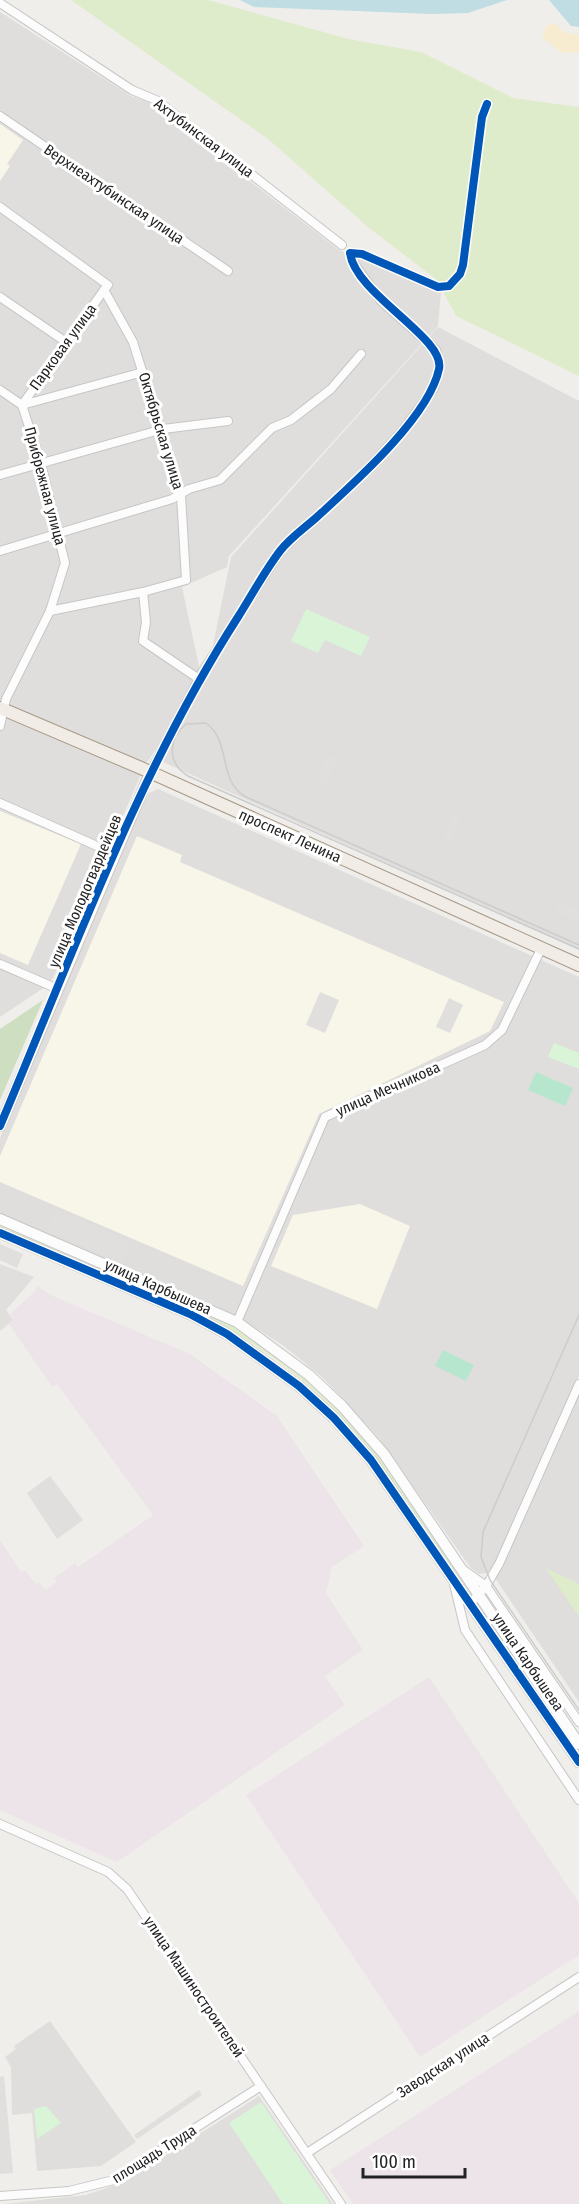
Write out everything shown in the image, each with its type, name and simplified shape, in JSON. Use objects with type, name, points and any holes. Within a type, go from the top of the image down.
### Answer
[{"type":"main road","name":"проспект Ленина","points":[[2,709],[579,965]]},
{"type":"street","name":"Ахтубинская улица","points":[[0,3],[132,90],[156,100],[342,244]]},
{"type":"street","name":"улица Молодогвардейцев","points":[[0,1126],[150,773],[201,675],[281,550],[353,484],[384,451],[403,430],[434,387],[441,366],[436,350],[381,301],[355,265],[351,253],[371,258],[438,287],[449,286],[460,274],[463,265],[482,117],[488,104]]},
{"type":"street","name":"Верхнеахтубинская улица","points":[[0,116],[228,271]]},
{"type":"street","name":"Октябрьская улица","points":[[0,207],[108,285],[104,290],[125,324],[162,429],[181,495],[186,580],[143,592],[50,611]]},
{"type":"street","name":"Парковая улица","points":[[22,405],[104,290]]},
{"type":"street","points":[[0,297],[66,342]]},
{"type":"street","points":[[0,551],[181,495],[220,480],[272,428],[291,420],[331,389],[361,354]]},
{"type":"street","points":[[0,390],[22,405],[143,372]]},
{"type":"street","name":"Прибрежная улица","points":[[0,726],[2,709],[7,697],[50,611],[60,584],[64,563],[60,534],[22,405]]},
{"type":"street","points":[[0,475],[162,429],[228,421]]},
{"type":"street","points":[[143,592],[146,622],[143,641],[201,675]]},
{"type":"street","points":[[0,803],[115,854]]},
{"type":"street","name":"улица Мечникова","points":[[237,1322],[325,1117],[485,1045],[502,1030],[541,949]]},
{"type":"street","points":[[0,964],[58,989]]},
{"type":"street","name":"улица Карбышева","points":[[0,1219],[237,1322],[309,1375],[342,1406],[384,1454],[465,1571],[475,1599],[579,1762]]},
{"type":"street","name":"улица Карбышева","points":[[0,1233],[190,1314],[265,1359],[334,1418],[371,1461],[453,1579],[475,1599],[579,1744]]},
{"type":"street","points":[[475,1599],[500,1563],[579,1384]]},
{"type":"street","name":"улица Карбышева","points":[[465,1571],[486,1586],[579,1722]]},
{"type":"street","name":"улица Карбышева","points":[[453,1579],[465,1630],[579,1800]]},
{"type":"street","name":"улица Машиностроителей","points":[[0,1824],[108,1872],[128,1889],[341,2204]]},
{"type":"street","name":"Заводская улица","points":[[307,2153],[579,1977]]},
{"type":"street","name":"площадь Труда","points":[[0,2196],[69,2191],[114,2180],[261,2086]]},
{"type":"shaded area","points":[[0,12],[131,96],[148,102],[339,250],[441,291],[438,326],[229,556],[227,567],[182,587],[200,671],[167,734],[145,765],[53,978],[42,989],[0,1017]]},
{"type":"shaded area","points":[[0,124],[23,140],[7,164],[10,166],[0,181]]},
{"type":"shaded area","points":[[438,327],[579,401],[579,950],[163,762],[208,670],[231,557]]},
{"type":"shaded area","points":[[327,754],[338,758],[326,785],[315,780]]},
{"type":"shaded area","points":[[158,789],[579,977],[579,1376],[494,1566],[488,1573],[479,1574],[470,1567],[379,1438],[323,1378],[284,1346],[231,1313],[0,1214],[0,1138],[147,794]]},
{"type":"shaded area","points":[[0,811],[81,844],[28,965],[0,953]]},
{"type":"shaded area","points":[[455,813],[461,816],[449,844],[442,842]]},
{"type":"shaded area","points":[[137,836],[182,855],[180,862],[504,1002],[490,1031],[319,1114],[243,1286],[0,1182],[0,1156]]},
{"type":"shaded area","points":[[560,902],[579,910],[579,922],[555,912]]},
{"type":"shaded area","points":[[320,992],[339,1000],[325,1033],[306,1025]]},
{"type":"shaded area","points":[[449,998],[463,1005],[450,1033],[436,1027]]},
{"type":"shaded area","points":[[360,1204],[410,1226],[377,1309],[271,1266],[293,1215]]},
{"type":"shaded area","points":[[56,1209],[131,1242],[122,1263],[47,1230]]},
{"type":"shaded area","points":[[0,1244],[23,1254],[17,1268],[0,1260]]},
{"type":"shaded area","points":[[0,1264],[34,1277],[6,1310],[13,1320],[0,1331]]},
{"type":"shaded area","points":[[37,1286],[53,1296],[190,1354],[277,1416],[364,1546],[332,1567],[326,1593],[363,1650],[325,1676],[345,1705],[117,1862],[0,1810],[0,1540],[21,1572],[25,1570],[36,1584],[39,1582],[45,1590],[57,1582],[54,1578],[75,1563],[78,1567],[153,1515],[57,1384],[52,1387],[9,1324],[14,1320],[10,1314],[34,1292]]},
{"type":"shaded area","points":[[579,1388],[579,1702],[495,1578]]},
{"type":"shaded area","points":[[50,1476],[83,1520],[57,1539],[27,1493]]},
{"type":"shaded area","points":[[429,1677],[579,1903],[579,1955],[420,2057],[246,1795]]},
{"type":"shaded area","points":[[579,2011],[579,2204],[353,2204],[330,2170]]},
{"type":"shaded area","points":[[50,2021],[136,2142],[101,2166],[37,2171],[32,2113],[12,2115],[11,2067],[5,2057],[16,2049],[14,2046]]},
{"type":"shaded area","points":[[4,2076],[13,2173],[0,2174],[0,2077]]},
{"type":"shaded area","points":[[199,2090],[202,2095],[137,2139],[134,2135]]},
{"type":"shaded area","points":[[259,2096],[333,2204],[3,2204],[86,2195],[124,2182]]},
{"type":"green space","points":[[71,0],[208,0],[349,39],[421,52],[513,98],[579,107],[579,376],[456,316],[437,280],[369,228],[268,139]]},
{"type":"green space","points":[[306,609],[370,637],[361,656],[325,640],[318,653],[291,641]]},
{"type":"green space","points":[[43,1000],[0,1100],[0,1029]]},
{"type":"green space","points":[[554,1043],[579,1053],[579,1069],[548,1057]]},
{"type":"green space","points":[[536,1072],[573,1088],[565,1106],[528,1090]]},
{"type":"green space","points":[[0,1223],[235,1326],[307,1378],[342,1412],[380,1455],[457,1568],[454,1571],[400,1491],[340,1416],[304,1382],[265,1352],[181,1304],[0,1227]]},
{"type":"green space","points":[[443,1350],[474,1365],[466,1381],[435,1366]]},
{"type":"green space","points":[[546,1568],[579,1584],[579,1616],[577,1614]]},
{"type":"green space","points":[[261,2102],[330,2204],[283,2204],[229,2123]]},
{"type":"green space","points":[[46,2106],[61,2123],[37,2139],[34,2109]]},
{"type":"sand","points":[[555,24],[564,32],[579,35],[579,52],[562,53],[542,37],[547,25]]},
{"type":"water","points":[[240,0],[507,0],[468,13],[432,14],[254,7]]},
{"type":"water","points":[[549,0],[579,0],[579,27],[571,26]]},
{"type":"tram line","points":[[579,945],[244,796],[231,780],[219,740],[206,723],[186,724],[176,737],[173,744],[173,758],[176,765],[188,776],[579,949]]},
{"type":"tram line","points":[[579,1315],[483,1532],[481,1557],[490,1580],[579,1710]]},
{"type":"cycle path","points":[[0,1126],[108,866],[168,739],[202,677],[263,575],[280,551],[351,486],[388,448],[421,408],[432,388],[439,369],[437,357],[415,329],[367,284],[356,268],[350,253],[362,254],[438,287],[449,286],[460,274],[463,265],[482,117],[487,104]]},
{"type":"cycle path","points":[[0,1233],[190,1314],[227,1334],[299,1386],[334,1418],[371,1460],[579,1762]]}]
